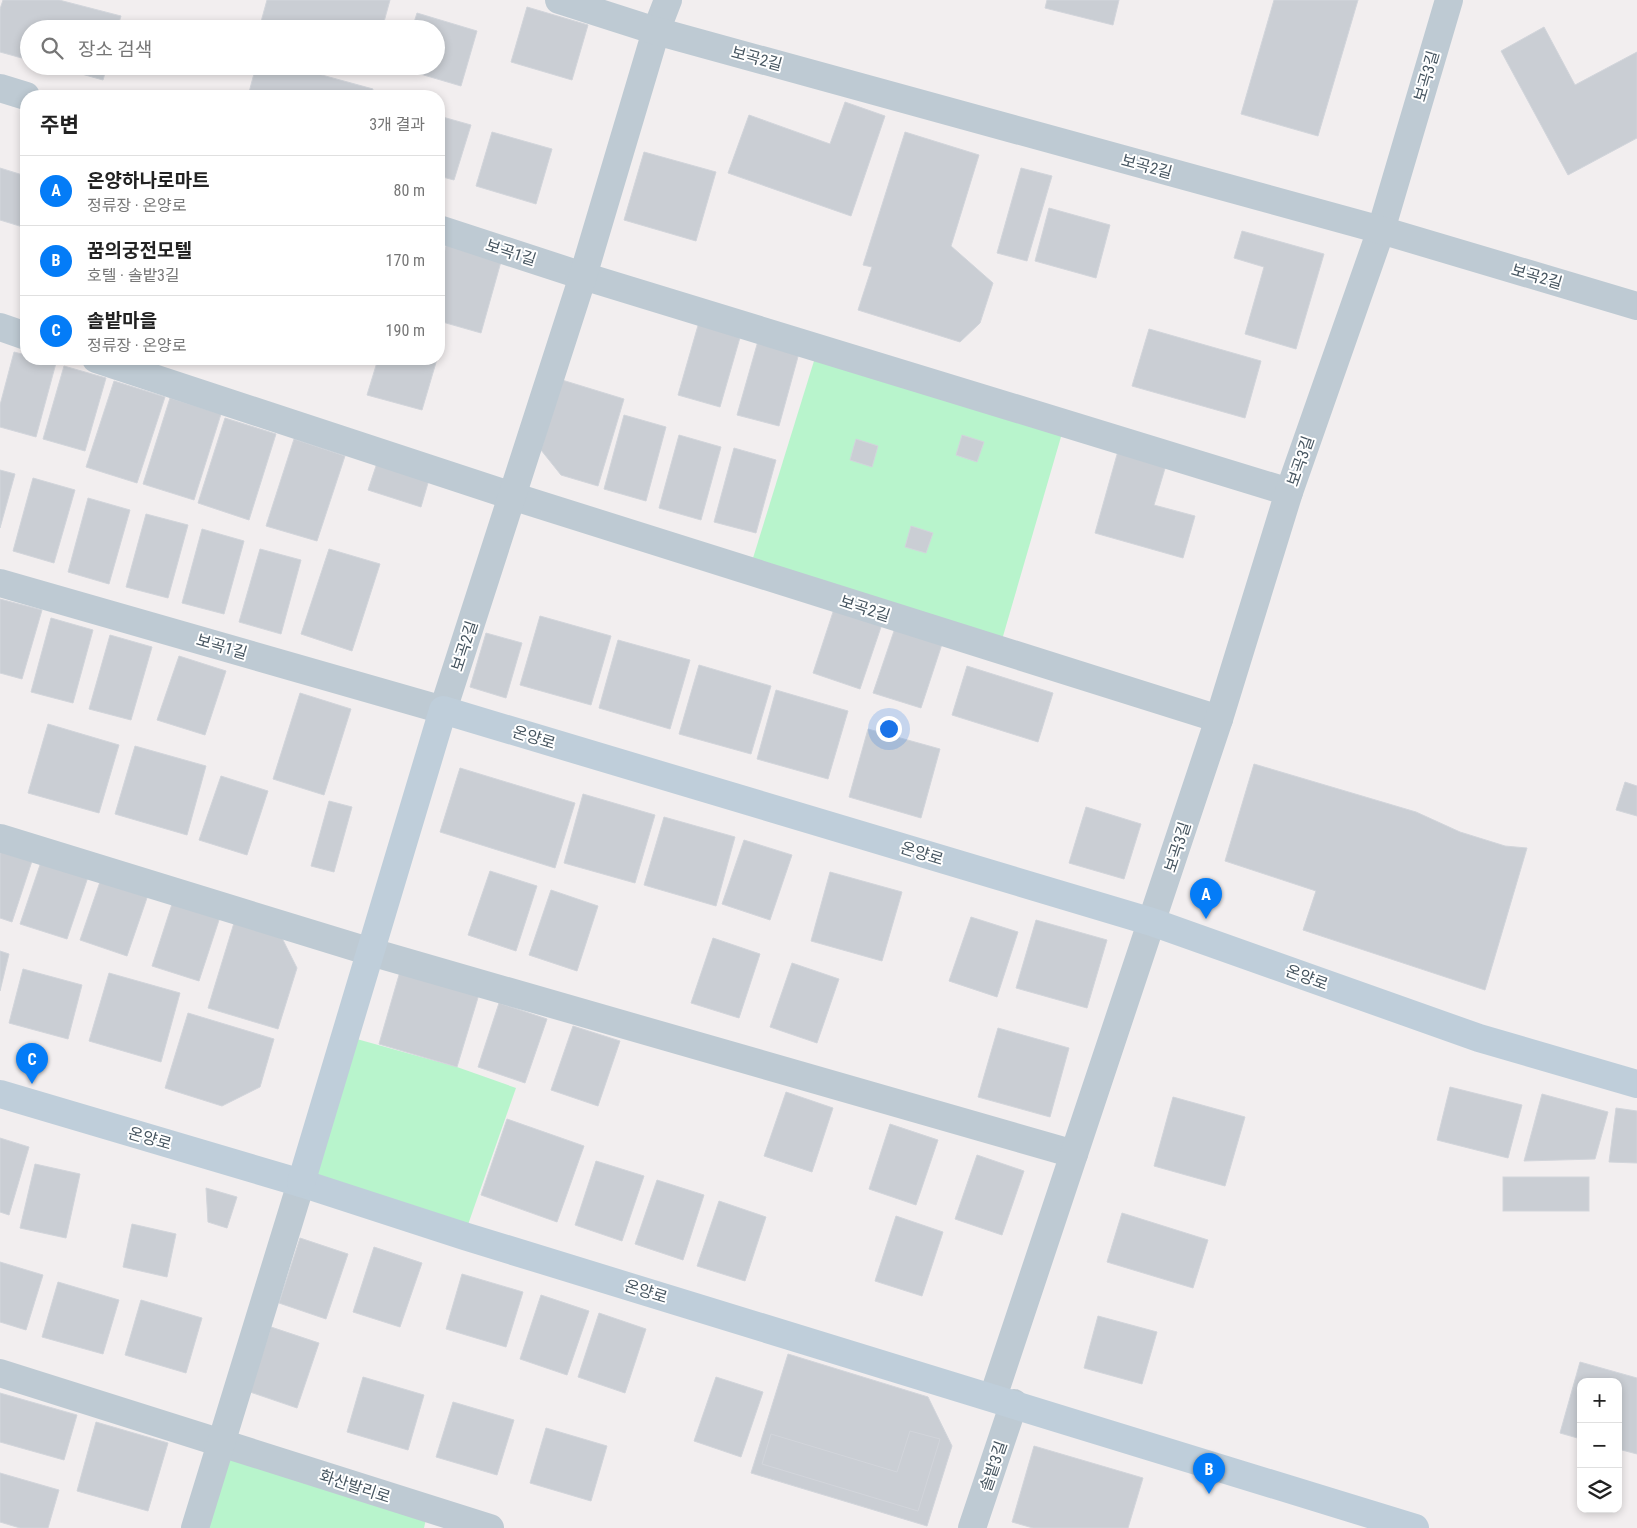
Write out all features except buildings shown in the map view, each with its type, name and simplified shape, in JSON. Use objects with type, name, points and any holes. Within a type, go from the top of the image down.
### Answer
[{"type":"main road","name":"온양로","points":[[444,710],[1152,922],[1479,1038],[1637,1084]]},
{"type":"main road","points":[[301,1183],[444,710]]},
{"type":"main road","name":"온양로","points":[[0,1094],[301,1183],[464,1236],[1415,1528]]},
{"type":"street","points":[[559,0],[656,31]]},
{"type":"street","name":"보곡2길","points":[[444,710],[583,276],[656,31],[668,0]]},
{"type":"street","name":"보곡3길","points":[[1074,1154],[1219,719],[1289,492],[1381,230],[1449,0]]},
{"type":"street","name":"보곡2길","points":[[656,31],[1381,230],[1637,306]]},
{"type":"street","points":[[0,88],[20,94]]},
{"type":"street","name":"보곡1길","points":[[445,231],[583,276]]},
{"type":"street","points":[[583,276],[1289,492]]},
{"type":"street","points":[[0,327],[20,334]]},
{"type":"street","points":[[114,365],[512,496]]},
{"type":"street","name":"보곡2길","points":[[512,496],[1219,719]]},
{"type":"street","name":"보곡1길","points":[[0,583],[444,710]]},
{"type":"street","points":[[0,838],[371,952],[1074,1154]]},
{"type":"street","name":"솔밭3길","points":[[972,1528],[1003,1400],[1074,1154]]},
{"type":"street","points":[[195,1528],[301,1183]]},
{"type":"street","name":"화산발리로","points":[[0,1373],[490,1528]]},
{"type":"green space","points":[[818,348],[1065,423],[999,650],[749,571]]},
{"type":"green space","points":[[346,1036],[457,1067],[516,1088],[464,1236],[301,1183]]},
{"type":"green space","points":[[228,1455],[426,1519],[424,1528],[206,1528]]},
{"type":"place","name":"온양하나로마트","points":[[1206,919]]},
{"type":"place","name":"솔밭마을","points":[[32,1084]]},
{"type":"place","name":"꿈의궁전모텔","points":[[1209,1494]]}]
